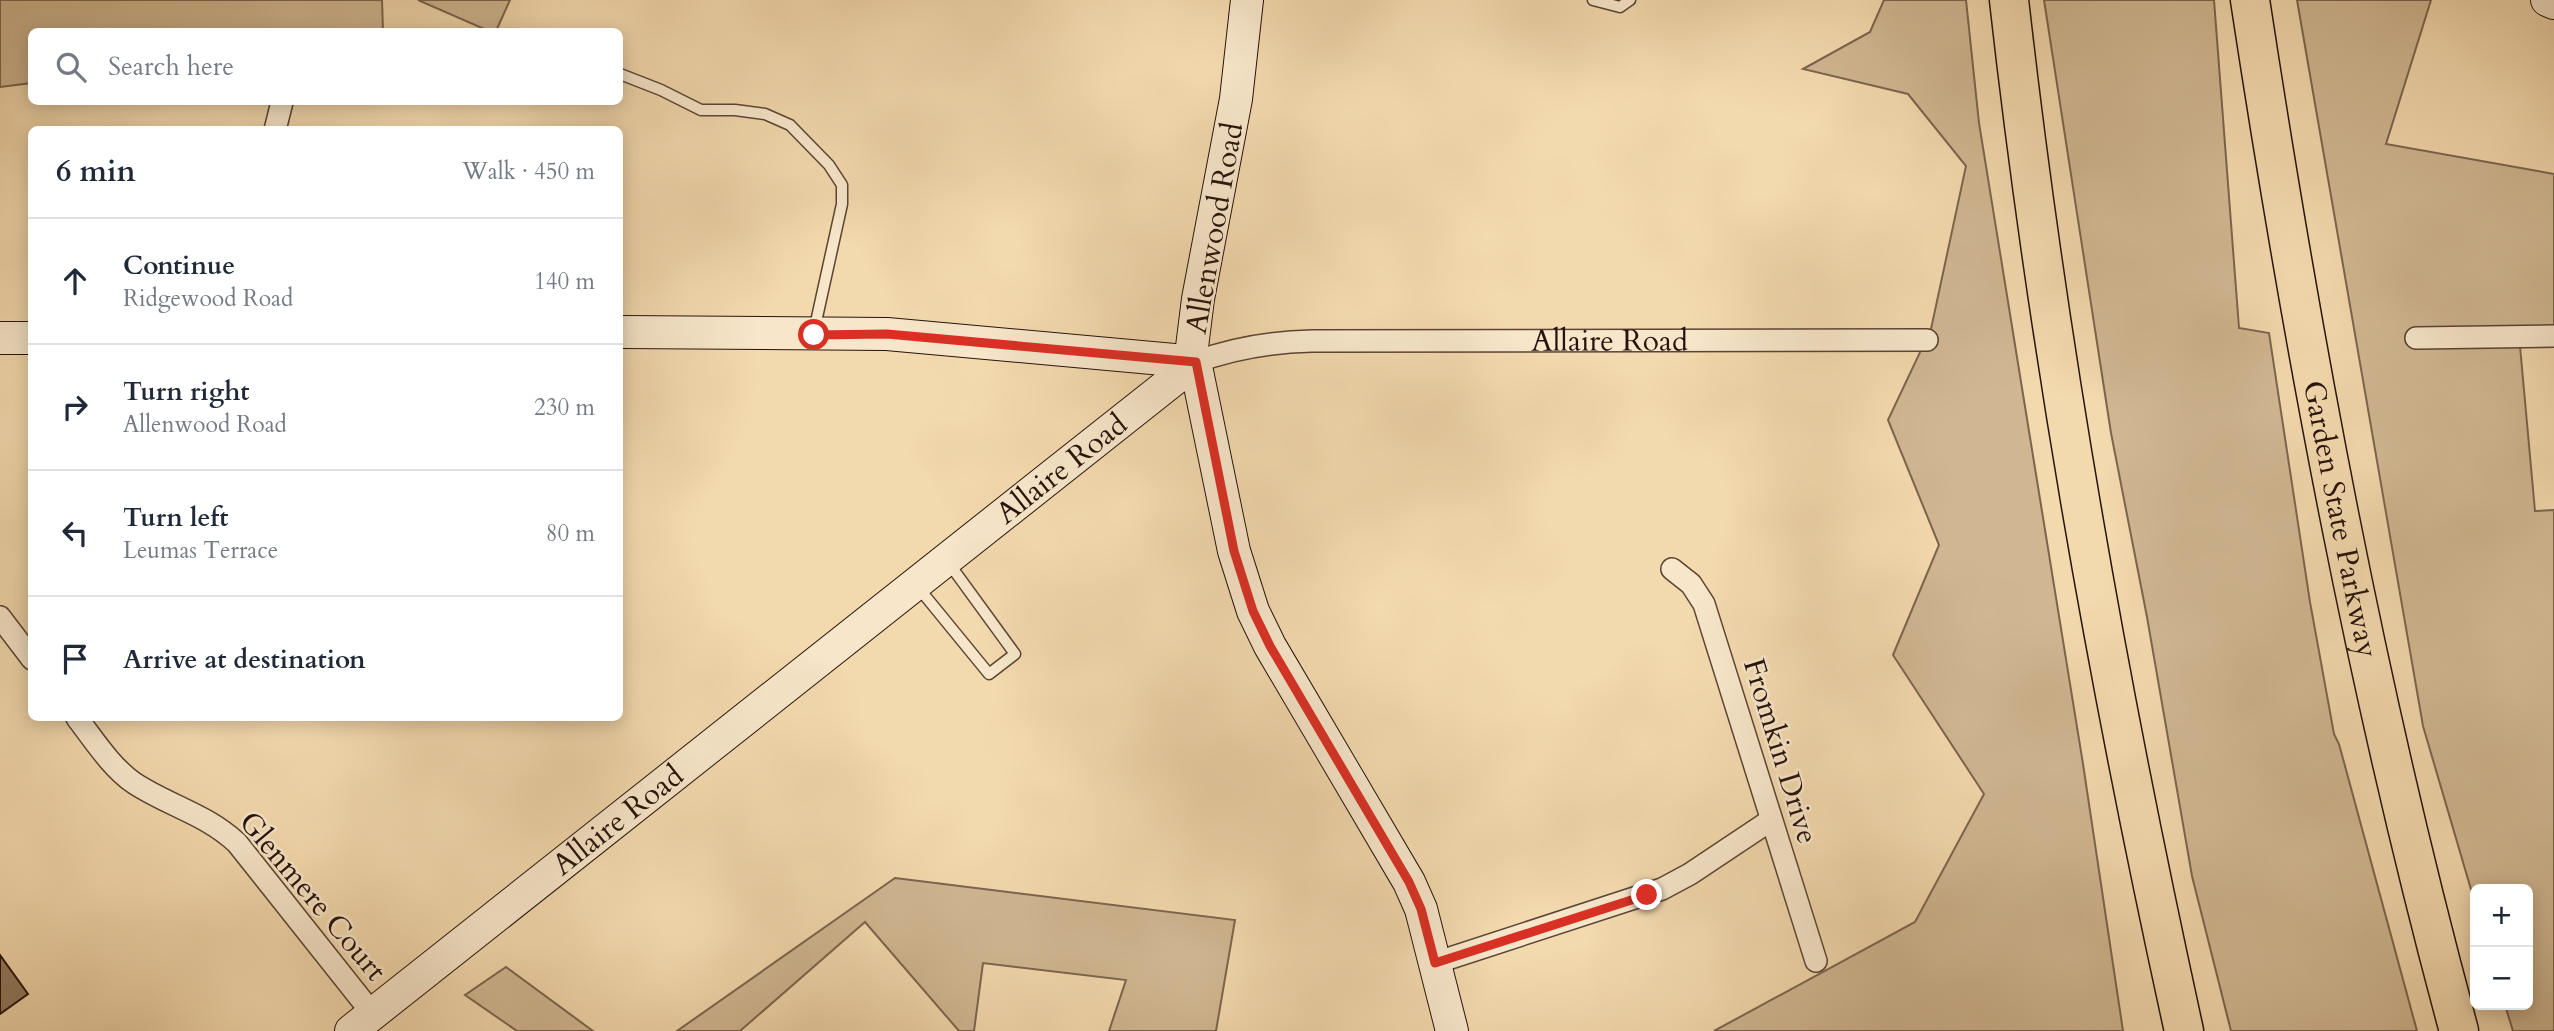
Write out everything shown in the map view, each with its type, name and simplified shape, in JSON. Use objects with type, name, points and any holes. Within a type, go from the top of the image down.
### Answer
[{"type":"highway","points":[[2009,0],[2032,189],[2090,566],[2149,874],[2184,1031]]},
{"type":"highway","name":"Garden State Parkway","points":[[2249,0],[2284,220],[2335,502],[2374,686],[2429,921],[2459,1031]]},
{"type":"main road","name":"Allenwood Road","points":[[1247,0],[1236,99],[1192,347],[1234,551],[1253,611],[1270,646],[1409,882],[1421,909],[1452,1031]]},
{"type":"main road","points":[[2547,0],[2554,3]]},
{"type":"main road","points":[[623,331],[887,334],[1196,362]]},
{"type":"main road","points":[[0,338],[28,338]]},
{"type":"main road","name":"Allaire Road","points":[[361,1022],[1196,362]]},
{"type":"street","points":[[276,126],[281,105]]},
{"type":"street","points":[[2416,338],[2554,336]]},
{"type":"street","name":"Allaire Road","points":[[1196,362],[1224,351],[1312,341],[1927,340]]},
{"type":"street","name":"Fromkin Drive","points":[[1672,569],[1691,584],[1704,604],[1816,961]]},
{"type":"street","points":[[0,617],[28,654]]},
{"type":"street","name":"Glenmere Court","points":[[79,721],[115,766],[131,781],[150,793],[209,820],[237,843],[361,1022]]},
{"type":"street","points":[[1435,963],[1662,889],[1690,874],[1771,820]]},
{"type":"lane","points":[[1592,0],[1620,7],[1630,0]]},
{"type":"lane","points":[[623,75],[701,110],[735,110],[765,114],[790,125],[829,165],[842,185],[842,204],[814,335]]},
{"type":"lane","points":[[916,584],[989,674],[1015,654],[947,559]]},
{"type":"shaded area","points":[[0,0],[382,0],[383,28],[28,28],[28,83],[0,87]]},
{"type":"shaded area","points":[[418,0],[510,0],[497,28],[482,28]]},
{"type":"shaded area","points":[[1884,0],[1966,0],[1979,123],[2083,764],[2123,1031],[1714,1031],[1915,922],[1984,794],[1893,655],[1939,545],[1888,420],[1931,329],[1966,166],[1908,94],[1803,69],[1870,32]]},
{"type":"shaded area","points":[[2044,0],[2214,0],[2239,328],[2269,333],[2310,602],[2334,734],[2339,744],[2417,1031],[2231,1031],[2192,876],[2147,617],[2111,433]]},
{"type":"shaded area","points":[[2297,0],[2431,0],[2386,144],[2554,174],[2554,335],[2519,335],[2535,511],[2554,510],[2554,1031],[2513,1031],[2507,1010],[2533,1010],[2533,884],[2470,886],[2423,726]]},
{"type":"shaded area","points":[[895,878],[1235,920],[1216,1031],[1109,1031],[1126,980],[983,963],[974,1031],[959,1031],[865,922],[740,1031],[677,1031]]},
{"type":"shaded area","points":[[506,967],[593,1031],[517,1031],[465,995]]},
{"type":"building","points":[[0,955],[28,994],[0,1014]]},
{"type":"route","points":[[814,335],[887,334],[1196,362],[1234,551],[1253,611],[1270,646],[1409,882],[1421,909],[1435,963],[1647,895]]}]
